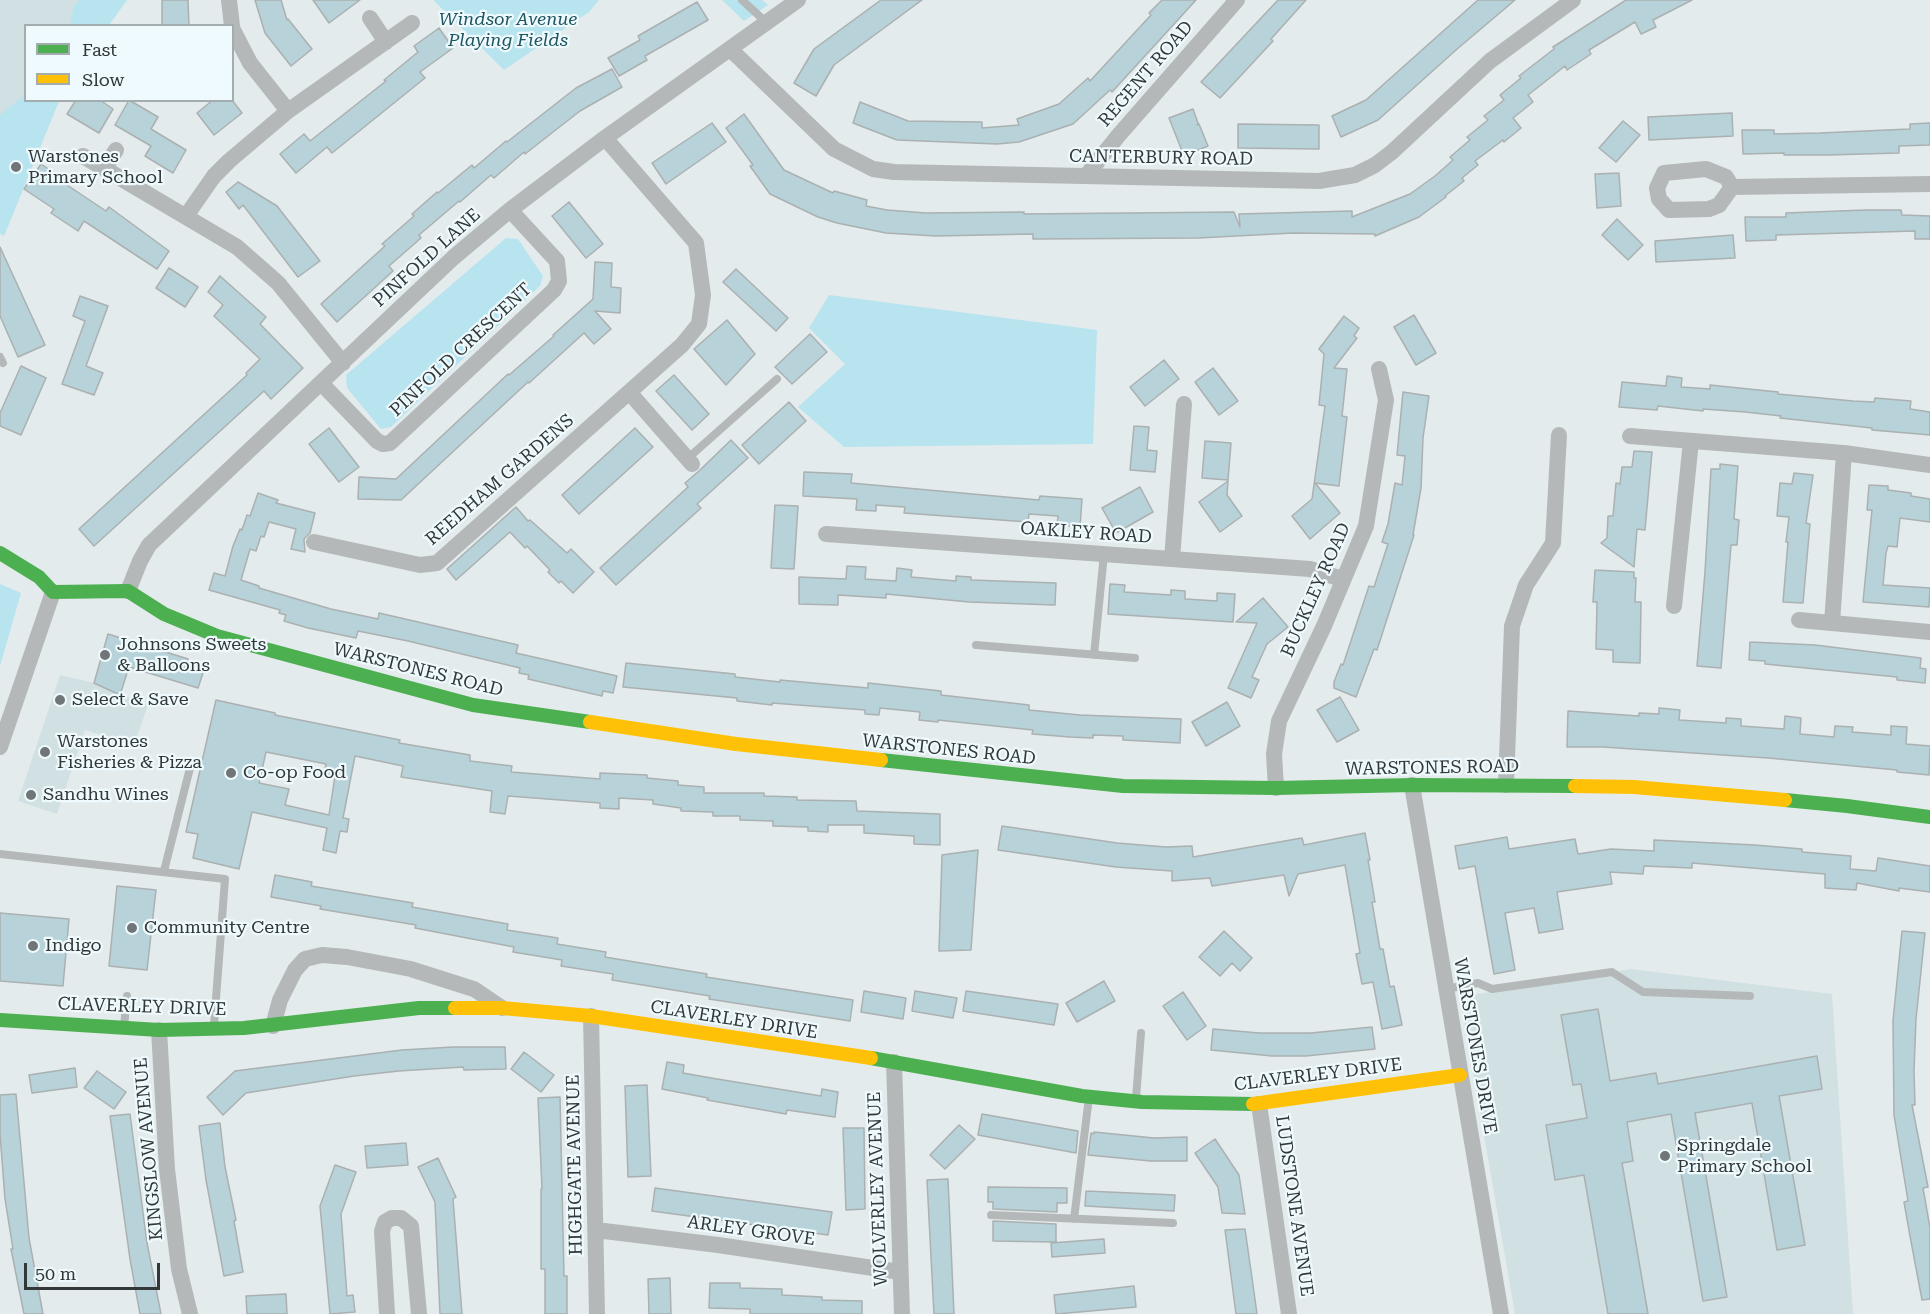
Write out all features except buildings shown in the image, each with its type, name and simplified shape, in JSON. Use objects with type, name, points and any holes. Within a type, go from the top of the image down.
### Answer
[{"type":"street","points":[[229,0],[232,24]]},
{"type":"street","name":"PINFOLD LANE","points":[[128,591],[149,545],[454,257],[510,210],[605,138],[798,0]]},
{"type":"street","name":"REGENT ROAD","points":[[1086,176],[1237,0]]},
{"type":"street","name":"CANTERBURY ROAD","points":[[730,49],[834,149],[873,169],[894,172],[1319,181],[1355,175],[1375,165],[1490,61],[1573,0]]},
{"type":"street","points":[[370,18],[386,42]]},
{"type":"street","points":[[186,216],[221,169],[288,111],[412,23]]},
{"type":"street","points":[[234,31],[250,63],[288,111]]},
{"type":"street","name":"REEDHAM GARDENS","points":[[314,542],[420,565],[437,563],[682,345],[699,324],[704,295],[696,243],[605,138]]},
{"type":"street","points":[[105,168],[116,150]]},
{"type":"street","points":[[83,156],[237,247],[260,265],[278,283],[343,363]]},
{"type":"street","points":[[1732,187],[1930,184]]},
{"type":"street","name":"PINFOLD CRESCENT","points":[[321,383],[377,441],[383,444],[390,443],[554,290],[559,281],[557,261],[510,210]]},
{"type":"street","name":"BUCKLEY ROAD","points":[[1276,788],[1274,754],[1279,721],[1324,626],[1366,526],[1386,400],[1379,369]]},
{"type":"street","points":[[629,392],[690,462]]},
{"type":"street","points":[[1172,559],[1184,404]]},
{"type":"street","points":[[1506,785],[1512,626],[1526,585],[1553,543],[1559,435]]},
{"type":"street","points":[[1630,436],[1844,453],[1930,465]]},
{"type":"street","points":[[1674,606],[1691,441]]},
{"type":"street","points":[[1832,623],[1844,453]]},
{"type":"street","name":"OAKLEY ROAD","points":[[826,534],[1310,569],[1342,579]]},
{"type":"street","points":[[0,553],[39,577],[53,592],[128,591]]},
{"type":"street","name":"WARSTONES ROAD","points":[[128,591],[164,614],[217,636],[473,705],[736,744],[1123,786],[1634,787],[1847,806],[1930,817]]},
{"type":"street","points":[[0,747],[53,592]]},
{"type":"street","points":[[1799,620],[1930,632]]},
{"type":"street","name":"WARSTONES DRIVE","points":[[1412,785],[1501,1314]]},
{"type":"street","points":[[273,1026],[280,1000],[295,970],[304,959],[322,955],[347,957],[411,969],[474,989],[502,1008]]},
{"type":"street","name":"CLAVERLEY DRIVE","points":[[0,1020],[159,1030],[214,1029],[273,1026],[419,1008],[502,1008],[591,1016],[894,1062],[1135,1102],[1259,1104],[1460,1075]]},
{"type":"street","name":"HIGHGATE AVENUE","points":[[591,1016],[597,1314]]},
{"type":"street","name":"KINGSLOW AVENUE","points":[[159,1030],[167,1169],[179,1269],[188,1307]]},
{"type":"street","name":"WOLVERLEY AVENUE","points":[[894,1062],[902,1314]]},
{"type":"street","name":"LUDSTONE AVENUE","points":[[1259,1104],[1289,1314]]},
{"type":"street","points":[[387,1314],[382,1231],[385,1222],[392,1218],[401,1218],[411,1226],[418,1314]]},
{"type":"street","name":"ARLEY GROVE","points":[[596,1230],[718,1245],[900,1272]]},
{"type":"lane","points":[[742,0],[767,23]]},
{"type":"lane","points":[[690,462],[777,379]]},
{"type":"lane","points":[[1094,655],[1104,554]]},
{"type":"lane","points":[[976,645],[1135,658]]},
{"type":"lane","points":[[164,872],[191,764]]},
{"type":"lane","points":[[0,854],[225,879],[214,1029]]},
{"type":"lane","points":[[1446,990],[1478,983],[1492,989],[1612,972],[1643,992],[1750,996]]},
{"type":"lane","points":[[124,1028],[127,996]]},
{"type":"lane","points":[[1135,1102],[1142,1033]]},
{"type":"lane","points":[[1074,1219],[1089,1096]]},
{"type":"lane","points":[[991,1215],[1173,1223]]},
{"type":"shaded area","name":"Warstones Primary School","points":[[0,0],[127,0],[110,24],[24,24],[24,102],[59,102],[4,236],[0,234]]},
{"type":"shaded area","points":[[60,675],[94,683],[148,705],[134,745],[85,730],[57,814],[18,801]]},
{"type":"shaded area","name":"Springdale Primary School","points":[[1631,969],[1832,994],[1853,1314],[1515,1314],[1460,997]]},
{"type":"green space","points":[[80,0],[127,0],[110,24],[70,24],[74,5]]},
{"type":"green space","name":"Windsor Avenue Playing Fields","points":[[433,0],[599,0],[589,12],[504,70]]},
{"type":"green space","points":[[722,0],[762,0],[768,5],[744,21]]},
{"type":"green space","points":[[24,96],[24,102],[59,102],[4,236],[0,234],[0,115]]},
{"type":"green space","points":[[506,238],[518,239],[543,276],[540,286],[391,427],[381,429],[347,388],[346,375]]},
{"type":"green space","points":[[829,295],[1097,330],[1093,444],[844,447],[798,407],[845,364],[809,328]]},
{"type":"green space","points":[[0,584],[21,593],[0,666]]},
{"type":"traffic: fast","points":[[0,553],[39,577],[53,592],[128,591],[164,614],[217,636],[473,705],[590,722]]},
{"type":"traffic: fast","points":[[881,760],[1123,786],[1276,788],[1412,785],[1575,786]]},
{"type":"traffic: fast","points":[[1785,800],[1930,817]]},
{"type":"traffic: fast","points":[[0,1020],[159,1030],[244,1028],[419,1008],[455,1008]]},
{"type":"traffic: fast","points":[[871,1058],[1082,1096],[1142,1102],[1253,1104]]},
{"type":"traffic: slow","points":[[590,722],[736,744],[881,760]]},
{"type":"traffic: slow","points":[[1575,786],[1634,787],[1785,800]]},
{"type":"traffic: slow","points":[[455,1008],[502,1008],[591,1016],[871,1058]]},
{"type":"traffic: slow","points":[[1253,1104],[1460,1075]]},
{"type":"place","name":"Warstones Primary School","points":[[16,167]]},
{"type":"place","name":"Johnsons Sweets & Balloons","points":[[105,655]]},
{"type":"place","name":"Select & Save","points":[[60,700]]},
{"type":"place","name":"Warstones Fisheries & Pizza","points":[[45,752]]},
{"type":"place","name":"Co-op Food","points":[[231,773]]},
{"type":"place","name":"Sandhu Wines","points":[[31,795]]},
{"type":"place","name":"Community Centre","points":[[132,928]]},
{"type":"place","name":"Indigo","points":[[33,946]]},
{"type":"place","name":"Springdale Primary School","points":[[1665,1156]]}]
